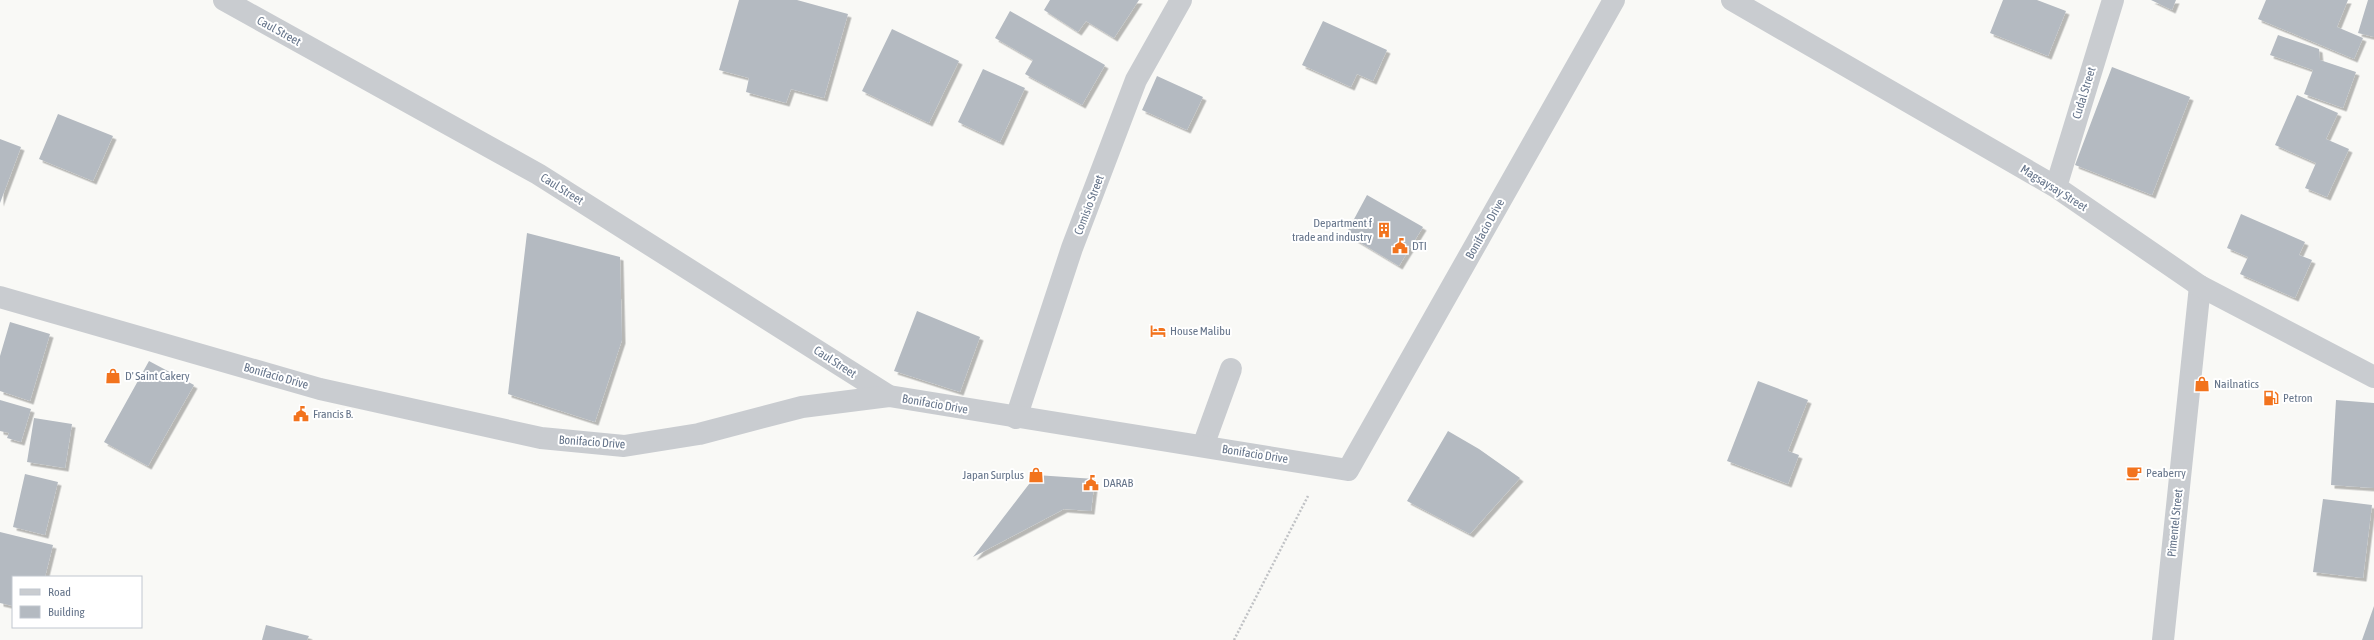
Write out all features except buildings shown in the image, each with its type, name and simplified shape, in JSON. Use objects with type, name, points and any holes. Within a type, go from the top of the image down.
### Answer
[{"type":"street","name":"Caul Street","points":[[224,0],[538,174],[889,396]]},
{"type":"street","name":"Comisio Street","points":[[1016,418],[1072,248],[1136,80],[1181,0]]},
{"type":"street","name":"Bonifacio Drive","points":[[0,297],[320,388],[541,438],[624,446],[699,434],[802,407],[889,396],[1016,418],[1203,446],[1348,470],[1614,0]]},
{"type":"street","name":"Magsaysay Street","points":[[1732,0],[2056,187],[2200,286],[2374,377]]},
{"type":"street","name":"Cudal Street","points":[[2056,187],[2113,0]]},
{"type":"street","name":"Pimentel Street","points":[[2163,640],[2200,286]]},
{"type":"street","points":[[1203,446],[1231,369]]},
{"type":"path","points":[[1234,640],[1324,466]]},
{"type":"place","name":"Department f trade and industry","points":[[1384,230]]},
{"type":"place","name":"DTI","points":[[1400,246]]},
{"type":"place","name":"House Malibu","points":[[1158,331]]},
{"type":"place","name":"D' Saint Cakery","points":[[113,376]]},
{"type":"place","name":"Nailnatics","points":[[2202,384]]},
{"type":"place","name":"Petron","points":[[2271,398]]},
{"type":"place","name":"Francis B.","points":[[301,414]]},
{"type":"place","name":"Peaberry","points":[[2134,473]]},
{"type":"place","name":"Japan Surplus","points":[[1036,475]]},
{"type":"place","name":"DARAB","points":[[1091,483]]}]
